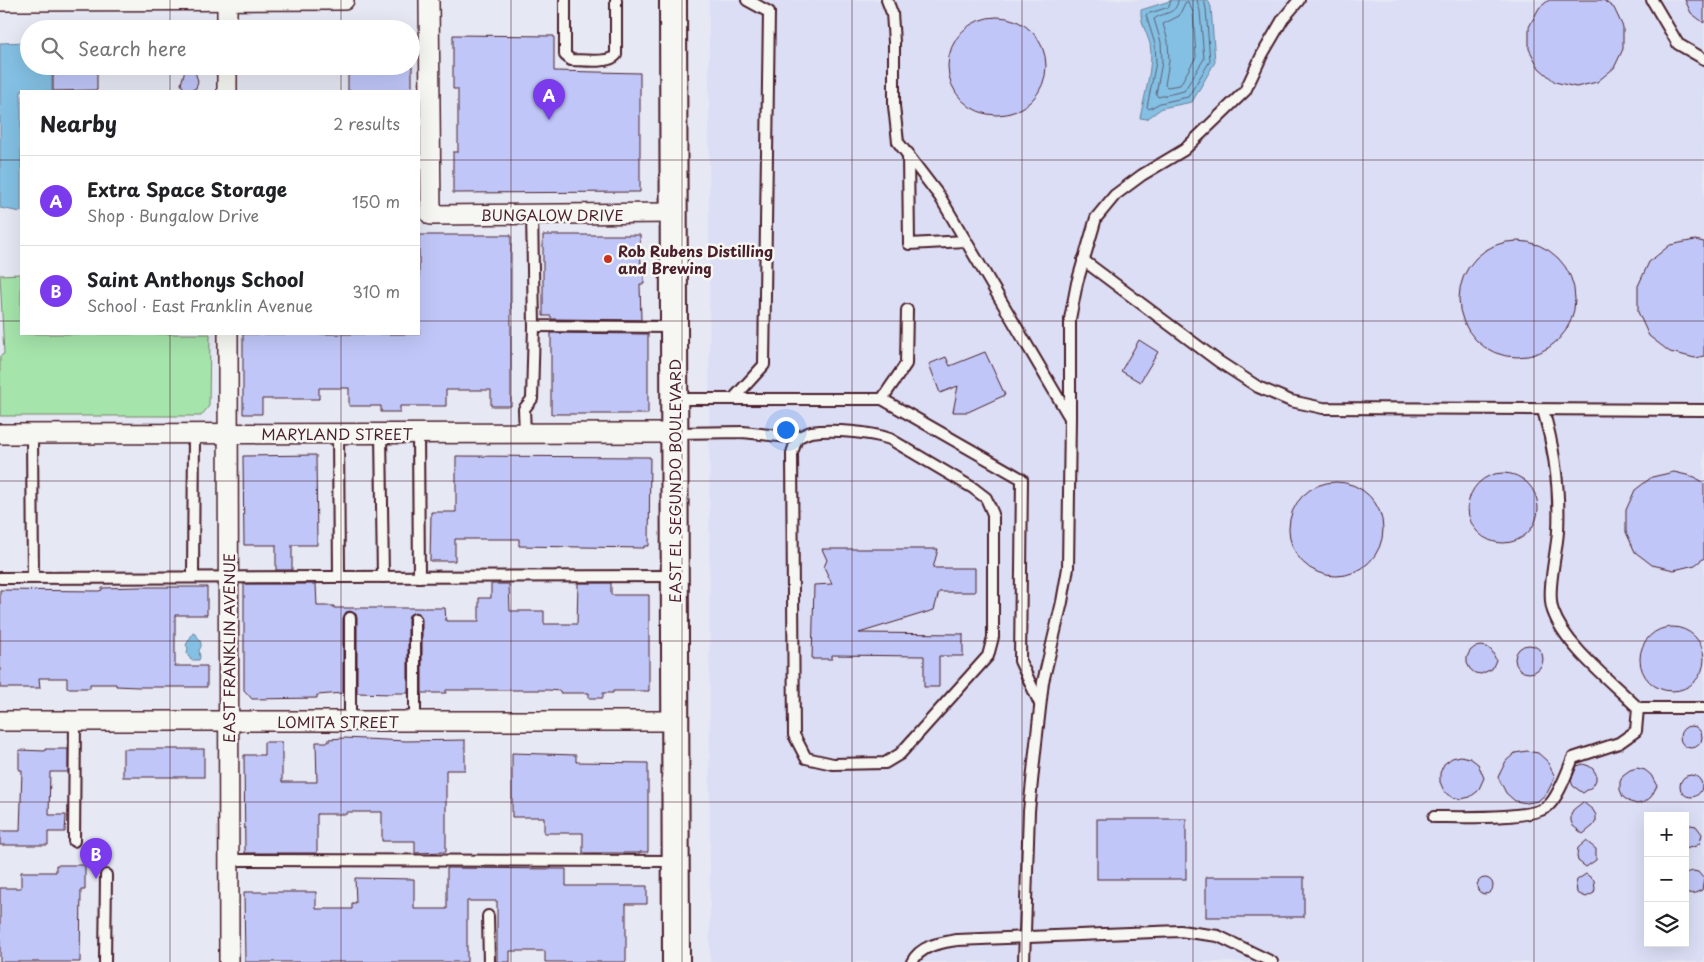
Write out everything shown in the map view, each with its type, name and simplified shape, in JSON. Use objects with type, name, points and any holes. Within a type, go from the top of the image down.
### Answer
[{"type":"main road","name":"EAST EL SEGUNDO BOULEVARD","points":[[673,0],[676,962]]},
{"type":"street","points":[[227,0],[227,20]]},
{"type":"street","points":[[0,1],[344,0]]},
{"type":"street","name":"BUNGALOW DRIVE","points":[[430,0],[431,215],[674,212]]},
{"type":"street","points":[[227,75],[227,90]]},
{"type":"street","name":"EAST FRANKLIN AVENUE","points":[[228,335],[229,962]]},
{"type":"street","name":"MARYLAND STREET","points":[[0,434],[674,433]]},
{"type":"street","name":"LOMITA STREET","points":[[0,721],[675,720]]},
{"type":"lane","points":[[565,0],[565,55],[571,60],[608,60],[614,58],[616,55],[616,0]]},
{"type":"lane","points":[[732,399],[764,365],[769,12],[747,0]]},
{"type":"lane","points":[[887,0],[892,13],[894,106],[898,142],[940,196],[1070,418]]},
{"type":"lane","points":[[1024,962],[1028,811],[1043,682],[1068,568],[1070,319],[1083,260],[1096,218],[1115,194],[1142,175],[1184,150],[1245,91],[1262,55],[1283,19],[1299,0]]},
{"type":"lane","points":[[1652,0],[1678,44],[1704,59]]},
{"type":"lane","points":[[908,154],[909,244],[966,241]]},
{"type":"lane","points":[[524,433],[524,409],[532,398],[534,326],[532,214]]},
{"type":"lane","points":[[1083,260],[1218,361],[1258,387],[1291,402],[1323,408],[1704,410]]},
{"type":"lane","points":[[882,399],[906,364],[907,310]]},
{"type":"lane","points":[[534,326],[674,327]]},
{"type":"lane","points":[[674,398],[882,399],[1022,479],[1020,661],[1040,706]]},
{"type":"lane","points":[[1544,410],[1552,439],[1558,488],[1558,532],[1552,581],[1552,608],[1560,627],[1579,650],[1638,708],[1704,708]]},
{"type":"lane","points":[[674,433],[743,432],[797,438],[810,432],[877,434],[890,439],[973,488],[986,498],[993,514],[993,637],[988,656],[900,754],[885,763],[834,764],[806,758],[794,735],[792,453],[797,438]]},
{"type":"lane","points":[[338,433],[339,576]]},
{"type":"lane","points":[[381,433],[382,577]]},
{"type":"lane","points":[[418,433],[419,577]]},
{"type":"lane","points":[[32,434],[34,577]]},
{"type":"lane","points":[[192,577],[194,434]]},
{"type":"lane","points":[[0,578],[675,576]]},
{"type":"lane","points":[[350,618],[350,721]]},
{"type":"lane","points":[[415,619],[415,720]]},
{"type":"lane","points":[[1434,818],[1522,815],[1548,807],[1562,784],[1573,758],[1619,743],[1636,731],[1638,708]]},
{"type":"lane","points":[[74,841],[75,721]]},
{"type":"lane","points":[[229,860],[675,861]]},
{"type":"lane","points":[[105,962],[106,875]]},
{"type":"lane","points":[[488,916],[489,962]]},
{"type":"lane","points":[[912,962],[928,946],[957,940],[1180,931],[1218,936],[1272,962]]},
{"type":"shaded area","points":[[709,0],[1704,0],[1704,962],[710,962]]},
{"type":"green space","points":[[20,274],[20,335],[210,335],[209,406],[201,416],[0,416],[0,356],[4,354],[0,275]]},
{"type":"water","points":[[1173,0],[1208,0],[1211,7],[1215,62],[1192,102],[1162,108],[1147,119],[1140,118],[1151,61],[1150,44],[1141,10]]},
{"type":"water","points":[[20,42],[20,75],[52,75],[52,90],[20,90],[20,212],[0,208],[0,43]]},
{"type":"water","points":[[193,633],[196,634],[201,644],[199,660],[191,660],[187,654],[188,648],[186,645]]},
{"type":"building","points":[[1549,0],[1603,0],[1614,8],[1623,27],[1623,49],[1614,68],[1597,82],[1576,87],[1555,82],[1539,68],[1529,49],[1529,27],[1539,8]]},
{"type":"building","points":[[1685,0],[1704,0],[1704,23],[1691,13]]},
{"type":"building","points":[[997,17],[1016,21],[1031,32],[1042,47],[1046,66],[1042,85],[1031,100],[1016,111],[997,115],[978,111],[963,100],[952,85],[948,66],[952,47],[963,32],[978,21]]},
{"type":"building","points":[[453,35],[554,36],[554,71],[640,73],[640,192],[453,193],[453,152],[458,152],[458,89],[453,89]]},
{"type":"building","points":[[53,75],[97,75],[97,90],[53,90]]},
{"type":"building","points":[[184,75],[196,75],[198,81],[196,88],[187,90],[181,84]]},
{"type":"building","points":[[348,75],[412,75],[412,90],[348,90]]},
{"type":"building","points":[[420,235],[511,235],[511,406],[491,406],[491,390],[446,390],[446,406],[400,406],[400,412],[381,412],[381,406],[349,406],[349,388],[319,388],[319,399],[262,399],[262,414],[243,414],[243,335],[420,335]]},
{"type":"building","points":[[543,235],[640,235],[641,268],[644,268],[644,284],[640,284],[641,320],[551,319],[551,316],[543,316]]},
{"type":"building","points":[[1695,240],[1704,242],[1704,356],[1695,358],[1670,352],[1649,336],[1638,312],[1638,286],[1649,262],[1670,245]]},
{"type":"building","points":[[1517,241],[1539,246],[1558,258],[1570,277],[1575,299],[1570,321],[1558,340],[1539,352],[1517,357],[1495,352],[1476,340],[1464,321],[1459,299],[1464,277],[1476,258],[1495,246]]},
{"type":"building","points":[[551,333],[648,334],[648,414],[551,414]]},
{"type":"building","points":[[1139,340],[1158,352],[1140,382],[1121,371]]},
{"type":"building","points":[[985,352],[1005,395],[968,412],[953,412],[958,386],[940,393],[929,364],[946,357],[950,366]]},
{"type":"building","points":[[316,455],[317,545],[292,545],[292,570],[276,570],[276,545],[244,545],[243,456]]},
{"type":"building","points":[[456,456],[650,457],[649,546],[644,546],[644,548],[519,546],[519,539],[455,539],[455,561],[430,561],[431,512],[456,512]]},
{"type":"building","points":[[1674,472],[1695,477],[1704,484],[1704,558],[1695,565],[1674,570],[1652,565],[1635,552],[1626,532],[1626,510],[1635,490],[1652,477]]},
{"type":"building","points":[[1503,473],[1516,476],[1528,483],[1535,495],[1538,508],[1535,521],[1528,533],[1516,540],[1503,543],[1490,540],[1478,533],[1471,521],[1468,508],[1471,495],[1478,483],[1490,476]]},
{"type":"building","points":[[1336,482],[1354,485],[1369,496],[1380,511],[1383,529],[1380,547],[1369,562],[1354,573],[1336,576],[1318,573],[1303,562],[1292,547],[1289,529],[1292,511],[1303,496],[1318,485]]},
{"type":"building","points":[[822,549],[938,549],[933,568],[975,568],[975,592],[939,592],[934,610],[859,633],[963,634],[963,656],[939,656],[939,687],[924,687],[924,656],[832,655],[832,659],[812,659],[814,585],[832,584],[824,567],[827,560]]},
{"type":"building","points":[[578,583],[611,583],[611,595],[649,595],[649,691],[613,691],[613,693],[603,693],[603,698],[589,698],[589,693],[560,693],[560,691],[548,690],[446,690],[446,693],[422,693],[422,619],[419,613],[415,612],[409,615],[408,619],[408,693],[357,693],[357,618],[356,614],[350,611],[346,612],[343,618],[343,693],[317,695],[317,698],[252,699],[244,690],[244,584],[316,584],[317,606],[334,606],[334,608],[445,608],[446,621],[479,621],[479,598],[491,598],[491,584],[509,584],[510,611],[544,611],[544,624],[577,624]]},
{"type":"building","points":[[207,587],[207,615],[175,615],[175,666],[207,666],[207,687],[138,687],[116,686],[116,684],[90,684],[90,688],[67,688],[67,678],[39,678],[40,688],[0,688],[0,590],[99,591],[102,588]]},
{"type":"building","points":[[1672,627],[1690,633],[1698,641],[1704,659],[1698,677],[1690,685],[1672,691],[1654,685],[1646,677],[1640,659],[1646,641],[1654,633]]},
{"type":"building","points":[[1529,645],[1539,649],[1543,659],[1539,669],[1529,673],[1519,669],[1515,659],[1519,649]]},
{"type":"building","points":[[1475,647],[1487,647],[1492,651],[1496,660],[1492,669],[1481,674],[1475,673],[1470,669],[1467,657]]},
{"type":"building","points":[[1691,726],[1699,729],[1702,737],[1699,745],[1691,748],[1683,745],[1680,737],[1683,729]]},
{"type":"building","points":[[329,739],[406,741],[465,740],[465,770],[446,770],[446,852],[415,853],[415,841],[382,841],[382,812],[347,812],[347,814],[317,814],[317,853],[245,853],[244,755],[264,755],[264,742],[282,742],[282,782],[317,782],[316,742],[329,742]]},
{"type":"building","points":[[45,749],[68,749],[68,772],[50,772],[49,815],[66,815],[65,832],[48,832],[48,845],[0,845],[0,831],[20,831],[22,770],[19,770],[19,750],[45,751]]},
{"type":"building","points":[[123,749],[204,749],[204,777],[123,777]]},
{"type":"building","points":[[1527,751],[1538,753],[1547,761],[1555,777],[1547,793],[1538,801],[1527,803],[1515,801],[1506,793],[1498,777],[1506,761],[1515,753]]},
{"type":"building","points":[[512,753],[576,755],[576,762],[648,763],[648,852],[583,853],[583,833],[544,833],[544,817],[512,817]]},
{"type":"building","points":[[1461,756],[1470,758],[1478,764],[1484,778],[1478,791],[1470,797],[1461,799],[1452,797],[1444,791],[1440,782],[1440,773],[1444,764],[1452,758]]},
{"type":"building","points":[[1583,764],[1593,769],[1596,774],[1596,780],[1593,786],[1583,793],[1573,786],[1571,781],[1577,766]]},
{"type":"building","points":[[1637,768],[1645,770],[1651,775],[1657,786],[1651,797],[1645,802],[1637,804],[1623,797],[1620,790],[1620,782],[1623,775]]},
{"type":"building","points":[[1691,775],[1699,778],[1702,786],[1699,794],[1691,797],[1683,794],[1680,786],[1683,778]]},
{"type":"building","points":[[1583,802],[1593,810],[1596,815],[1596,821],[1583,834],[1573,826],[1571,815],[1573,810]]},
{"type":"building","points":[[1097,819],[1186,819],[1186,879],[1097,879]]},
{"type":"building","points":[[1689,825],[1696,826],[1702,834],[1700,843],[1689,848]]},
{"type":"building","points":[[1586,841],[1596,849],[1596,860],[1586,867],[1578,861],[1577,856],[1578,848]]},
{"type":"building","points":[[56,865],[85,865],[85,890],[81,890],[80,962],[0,962],[0,888],[21,888],[21,872],[56,872]]},
{"type":"building","points":[[447,868],[566,869],[566,886],[647,886],[647,904],[626,904],[626,962],[545,962],[545,951],[510,951],[510,962],[497,962],[497,901],[467,901],[467,962],[245,962],[244,892],[316,892],[316,909],[352,909],[352,903],[356,903],[355,878],[414,879],[414,909],[447,909]]},
{"type":"building","points":[[1689,872],[1698,872],[1704,879],[1702,890],[1693,894],[1689,893]]},
{"type":"building","points":[[1586,874],[1594,880],[1595,889],[1594,893],[1586,897],[1577,893],[1576,884],[1577,880]]},
{"type":"building","points":[[1206,877],[1304,877],[1304,917],[1206,917]]},
{"type":"building","points":[[1485,878],[1491,880],[1493,886],[1491,892],[1485,894],[1479,892],[1477,886],[1479,880]]},
{"type":"place","name":"Extra Space Storage","points":[[549,120]]},
{"type":"place","name":"Rob Rubens Distilling and Brewing","points":[[608,259]]},
{"type":"place","name":"Saint Anthonys School","points":[[96,879]]}]
